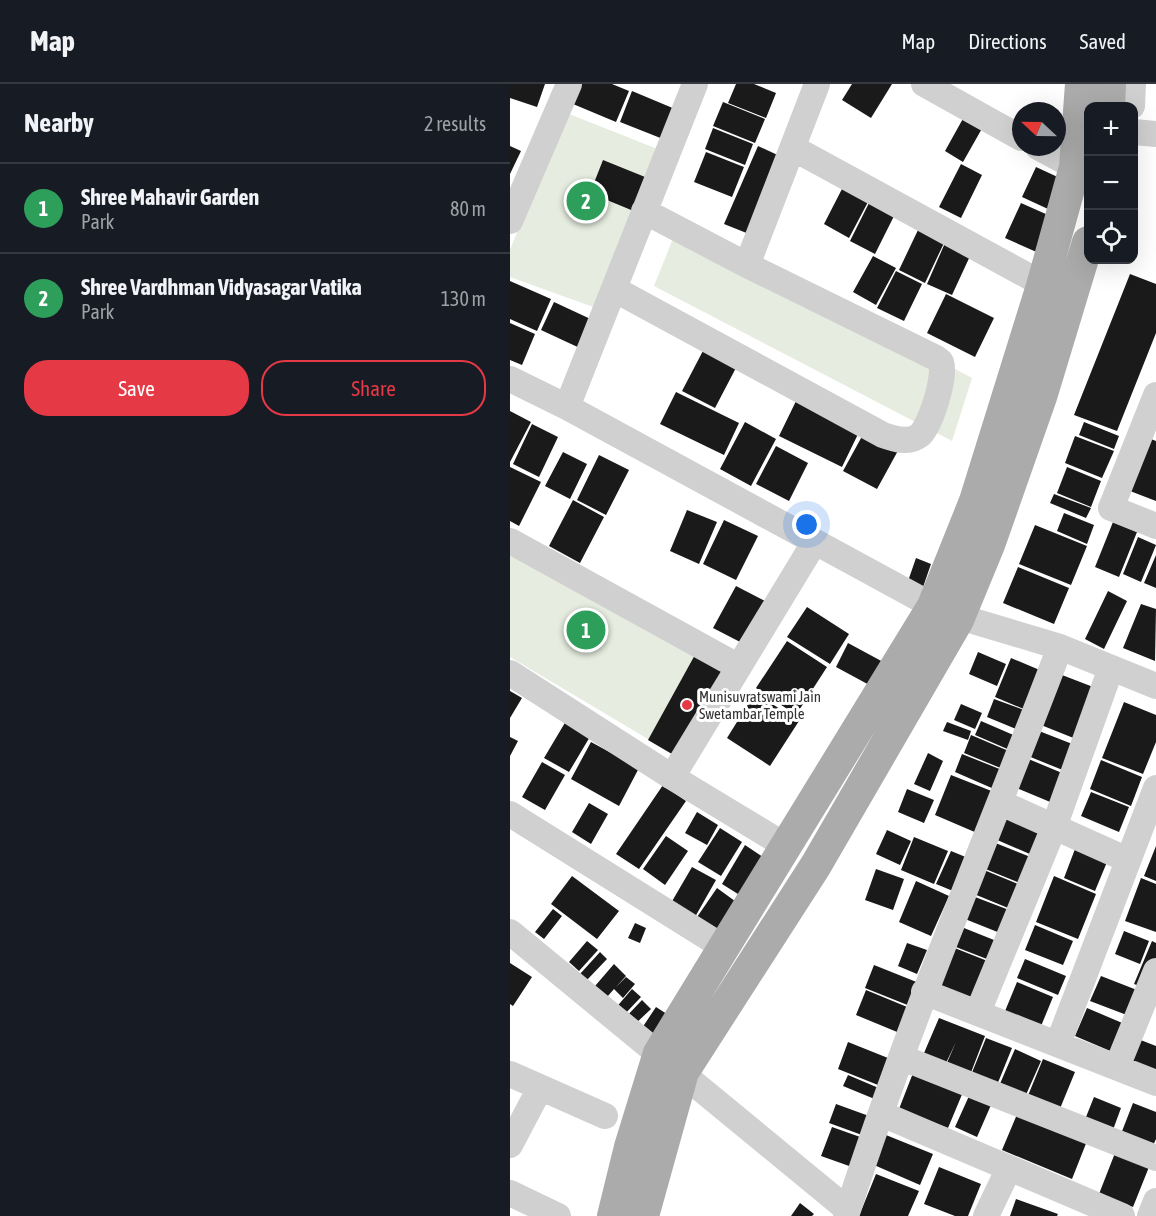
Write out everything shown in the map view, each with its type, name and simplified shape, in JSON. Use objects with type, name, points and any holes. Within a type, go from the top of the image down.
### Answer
[{"type":"main road","points":[[643,1216],[671,1062],[816,865],[946,612],[975,501],[1042,286],[1075,167],[1081,84]]},
{"type":"main road","points":[[1109,102],[1110,84]]},
{"type":"main road","points":[[613,1216],[630,1147],[723,947],[786,846],[946,612],[989,545],[1041,397],[1084,259]]},
{"type":"main road","points":[[786,846],[816,865]]},
{"type":"street","points":[[512,210],[569,84]]},
{"type":"street","points":[[567,407],[695,84]]},
{"type":"street","points":[[747,265],[817,84]]},
{"type":"street","points":[[924,84],[1012,133]]},
{"type":"street","points":[[1132,102],[1133,84]]},
{"type":"street","points":[[1138,132],[1156,134]]},
{"type":"street","points":[[794,148],[1042,286],[1072,299]]},
{"type":"street","points":[[1055,156],[1075,167]]},
{"type":"street","points":[[614,289],[883,435],[899,440],[919,435],[927,424],[943,379],[941,362],[927,352],[747,265],[644,211]]},
{"type":"street","points":[[510,379],[567,407],[814,543],[946,612],[1060,647],[1156,686]]},
{"type":"street","points":[[1156,395],[1111,508],[1156,526]]},
{"type":"street","points":[[510,541],[739,667]]},
{"type":"street","points":[[672,777],[814,543]]},
{"type":"street","points":[[510,932],[671,1062],[847,1213],[903,1058],[924,992],[1060,647]]},
{"type":"street","points":[[978,1012],[1054,827],[1111,668]]},
{"type":"street","points":[[510,673],[672,777],[786,846]]},
{"type":"street","points":[[1058,1044],[1156,788]]},
{"type":"street","points":[[1000,803],[1128,860]]},
{"type":"street","points":[[510,814],[723,947]]},
{"type":"street","points":[[1117,1067],[1156,970]]},
{"type":"street","points":[[924,992],[1156,1083]]},
{"type":"street","points":[[903,1058],[1156,1158]]},
{"type":"street","points":[[510,1074],[605,1116]]},
{"type":"street","points":[[510,1145],[540,1088]]},
{"type":"street","points":[[882,1114],[1122,1216]]},
{"type":"street","points":[[986,1216],[1009,1168]]},
{"type":"street","points":[[510,1193],[558,1216]]},
{"type":"street","points":[[1150,1216],[1156,1201]]},
{"type":"shaded area","points":[[564,112],[665,152],[596,308],[510,277],[510,250]]},
{"type":"shaded area","points":[[680,221],[972,378],[952,441],[654,286]]},
{"type":"shaded area","points":[[510,544],[704,655],[653,742],[510,657]]},
{"type":"building","points":[[510,84],[545,84],[537,107],[510,98]]},
{"type":"building","points":[[581,84],[612,84],[629,91],[616,122],[573,104]]},
{"type":"building","points":[[736,84],[754,84],[776,93],[766,118],[728,103]]},
{"type":"building","points":[[852,84],[892,84],[871,118],[842,100]]},
{"type":"building","points":[[632,91],[675,109],[663,139],[620,122]]},
{"type":"building","points":[[723,102],[765,119],[755,143],[713,126]]},
{"type":"building","points":[[965,115],[984,125],[963,162],[945,151]]},
{"type":"building","points":[[713,128],[753,144],[745,165],[705,149]]},
{"type":"building","points":[[510,146],[521,151],[510,174]]},
{"type":"building","points":[[758,146],[784,158],[749,234],[724,224]]},
{"type":"building","points":[[706,152],[744,167],[732,197],[694,182]]},
{"type":"building","points":[[603,160],[650,179],[636,212],[590,193]]},
{"type":"building","points":[[961,164],[982,175],[961,218],[939,207]]},
{"type":"building","points":[[1036,167],[1062,179],[1048,209],[1022,197]]},
{"type":"building","points":[[843,187],[869,200],[849,238],[824,224]]},
{"type":"building","points":[[869,203],[894,216],[875,254],[850,241]]},
{"type":"building","points":[[1021,203],[1057,219],[1041,254],[1005,238]]},
{"type":"building","points":[[918,230],[944,243],[925,283],[899,270]]},
{"type":"building","points":[[945,243],[971,254],[952,295],[927,284]]},
{"type":"building","points":[[873,256],[896,268],[876,305],[853,292]]},
{"type":"building","points":[[896,271],[922,284],[904,321],[877,308]]},
{"type":"building","points":[[1130,274],[1156,284],[1156,333],[1117,431],[1074,415]]},
{"type":"building","points":[[510,281],[551,299],[537,331],[510,319]]},
{"type":"building","points":[[946,294],[994,318],[975,357],[927,333]]},
{"type":"building","points":[[554,302],[597,322],[584,350],[541,330]]},
{"type":"building","points":[[510,323],[535,334],[522,365],[510,360]]},
{"type":"building","points":[[705,347],[738,364],[715,408],[682,391]]},
{"type":"building","points":[[676,392],[739,423],[724,455],[660,424]]},
{"type":"building","points":[[798,397],[861,428],[842,467],[779,436]]},
{"type":"building","points":[[510,411],[531,422],[510,462]]},
{"type":"building","points":[[745,422],[776,439],[751,486],[720,469]]},
{"type":"building","points":[[1084,422],[1119,436],[1114,449],[1079,435]]},
{"type":"building","points":[[532,424],[558,437],[539,477],[513,464]]},
{"type":"building","points":[[866,429],[900,447],[877,489],[843,471]]},
{"type":"building","points":[[1075,436],[1114,451],[1102,478],[1065,463]]},
{"type":"building","points":[[1151,439],[1156,441],[1156,501],[1130,491]]},
{"type":"building","points":[[776,446],[808,463],[789,501],[756,484]]},
{"type":"building","points":[[563,452],[587,464],[570,499],[545,486]]},
{"type":"building","points":[[599,455],[629,470],[606,515],[577,500]]},
{"type":"building","points":[[510,467],[541,482],[519,526],[510,521]]},
{"type":"building","points":[[1067,467],[1101,481],[1091,507],[1057,493]]},
{"type":"building","points":[[1054,494],[1091,508],[1086,518],[1050,503]]},
{"type":"building","points":[[573,500],[604,517],[580,563],[549,546]]},
{"type":"building","points":[[687,510],[717,522],[699,564],[670,551]]},
{"type":"building","points":[[1064,513],[1094,525],[1087,544],[1057,531]]},
{"type":"building","points":[[724,520],[758,536],[736,580],[703,564]]},
{"type":"building","points":[[1113,522],[1137,532],[1119,577],[1095,567]]},
{"type":"building","points":[[1035,525],[1087,546],[1071,585],[1019,564]]},
{"type":"building","points":[[1138,537],[1156,545],[1141,582],[1123,574]]},
{"type":"building","points":[[1156,555],[1156,588],[1144,583]]},
{"type":"building","points":[[916,558],[931,564],[922,590],[907,584]]},
{"type":"building","points":[[1018,567],[1069,588],[1054,624],[1003,603]]},
{"type":"building","points":[[736,586],[767,602],[744,644],[713,628]]},
{"type":"building","points":[[1108,591],[1127,601],[1104,649],[1085,639]]},
{"type":"building","points":[[1141,604],[1156,609],[1155,661],[1123,648]]},
{"type":"building","points":[[807,607],[849,634],[830,664],[787,637]]},
{"type":"building","points":[[787,641],[827,667],[796,715],[756,688]]},
{"type":"building","points":[[848,643],[885,663],[873,687],[836,667]]},
{"type":"building","points":[[978,652],[1006,664],[997,686],[969,674]]},
{"type":"building","name":"Munisuvratswami Jain Swetambar Temple","points":[[696,653],[726,670],[677,757],[648,740]]},
{"type":"building","points":[[1011,658],[1042,671],[1026,710],[995,697]]},
{"type":"building","points":[[1062,675],[1101,690],[1081,741],[1041,725]]},
{"type":"building","points":[[510,691],[522,698],[510,718]]},
{"type":"building","points":[[755,693],[799,721],[770,766],[727,738]]},
{"type":"building","points":[[994,699],[1024,710],[1016,729],[987,717]]},
{"type":"building","points":[[1124,702],[1156,715],[1156,742],[1143,774],[1102,758]]},
{"type":"building","points":[[961,704],[982,713],[975,729],[954,720]]},
{"type":"building","points":[[566,721],[591,735],[569,772],[544,758]]},
{"type":"building","points":[[981,721],[1018,737],[1012,751],[975,735]]},
{"type":"building","points":[[947,722],[971,731],[968,740],[943,731]]},
{"type":"building","points":[[1039,731],[1080,747],[1070,773],[1028,756]]},
{"type":"building","points":[[971,735],[1011,752],[1003,769],[964,753]]},
{"type":"building","points":[[510,737],[518,741],[510,756]]},
{"type":"building","points":[[591,742],[639,768],[619,806],[571,779]]},
{"type":"building","points":[[928,753],[943,761],[930,791],[914,784]]},
{"type":"building","points":[[962,754],[1002,770],[994,789],[955,772]]},
{"type":"building","points":[[1026,758],[1067,775],[1055,804],[1014,787]]},
{"type":"building","points":[[1101,760],[1142,777],[1131,806],[1090,789]]},
{"type":"building","points":[[542,762],[565,775],[545,810],[522,797]]},
{"type":"building","points":[[951,775],[994,792],[977,833],[935,815]]},
{"type":"building","points":[[663,785],[686,801],[639,869],[616,854]]},
{"type":"building","points":[[907,789],[934,800],[924,823],[898,812]]},
{"type":"building","points":[[1091,792],[1129,807],[1119,832],[1081,816]]},
{"type":"building","points":[[589,803],[608,814],[591,844],[572,832]]},
{"type":"building","points":[[1006,811],[1044,826],[1032,855],[995,839]]},
{"type":"building","points":[[697,812],[718,825],[707,845],[685,833]]},
{"type":"building","points":[[720,828],[742,842],[721,876],[698,862]]},
{"type":"building","points":[[887,830],[911,841],[900,865],[876,854]]},
{"type":"building","points":[[666,836],[688,851],[665,885],[643,869]]},
{"type":"building","points":[[914,837],[948,851],[934,884],[901,870]]},
{"type":"building","points":[[993,842],[1033,858],[1022,884],[983,868]]},
{"type":"building","points":[[745,845],[769,861],[746,899],[722,884]]},
{"type":"building","points":[[1156,846],[1156,881],[1144,876]]},
{"type":"building","points":[[1075,849],[1107,862],[1095,891],[1064,878]]},
{"type":"building","points":[[951,851],[968,858],[953,891],[936,884]]},
{"type":"building","points":[[692,867],[716,880],[695,917],[671,903]]},
{"type":"building","points":[[876,869],[904,879],[893,910],[865,900]]},
{"type":"building","points":[[984,870],[1023,886],[1013,910],[974,894]]},
{"type":"building","points":[[572,876],[619,911],[597,939],[551,904]]},
{"type":"building","points":[[1054,876],[1096,894],[1078,939],[1036,922]]},
{"type":"building","points":[[1141,878],[1156,884],[1156,932],[1125,921]]},
{"type":"building","points":[[916,881],[949,896],[931,936],[899,922]]},
{"type":"building","points":[[717,888],[739,904],[716,935],[695,920]]},
{"type":"building","points":[[975,897],[1009,910],[1000,933],[965,919]]},
{"type":"building","points":[[553,909],[562,916],[544,939],[535,932]]},
{"type":"building","points":[[635,923],[646,928],[640,943],[628,938]]},
{"type":"building","points":[[1035,925],[1073,941],[1063,965],[1025,950]]},
{"type":"building","points":[[964,928],[999,942],[992,961],[956,947]]},
{"type":"building","points":[[1124,931],[1149,941],[1140,964],[1115,954]]},
{"type":"building","points":[[587,941],[598,950],[579,971],[569,962]]},
{"type":"building","points":[[1152,941],[1156,943],[1156,963],[1145,988],[1134,984]]},
{"type":"building","points":[[907,943],[927,950],[917,974],[898,966]]},
{"type":"building","points":[[947,945],[990,962],[975,1000],[932,982]]},
{"type":"building","points":[[600,952],[607,959],[587,980],[580,974]]},
{"type":"building","points":[[1025,959],[1066,976],[1058,995],[1017,978]]},
{"type":"building","points":[[510,963],[532,977],[513,1006],[510,1004]]},
{"type":"building","points":[[614,964],[626,976],[616,987],[626,977],[635,984],[623,998],[614,989],[607,997],[595,986]]},
{"type":"building","points":[[874,965],[919,983],[910,1006],[865,988]]},
{"type":"building","points":[[1101,976],[1142,992],[1132,1017],[1090,1001]]},
{"type":"building","points":[[1017,982],[1053,997],[1039,1031],[1003,1016]]},
{"type":"building","points":[[632,989],[641,997],[622,1017],[614,1010]]},
{"type":"building","points":[[866,990],[912,1009],[902,1034],[856,1015]]},
{"type":"building","points":[[642,1000],[651,1009],[633,1026],[625,1018]]},
{"type":"building","points":[[656,1007],[673,1018],[656,1042],[640,1031]]},
{"type":"building","points":[[1087,1008],[1127,1025],[1115,1053],[1075,1036]]},
{"type":"building","points":[[939,1018],[985,1036],[970,1075],[946,1065],[956,1042],[946,1063],[924,1053]]},
{"type":"building","points":[[986,1038],[1012,1048],[997,1085],[971,1075]]},
{"type":"building","points":[[1138,1039],[1156,1046],[1156,1071],[1130,1061]]},
{"type":"building","points":[[848,1042],[893,1060],[883,1087],[838,1069]]},
{"type":"building","points":[[1015,1049],[1041,1061],[1025,1097],[999,1086]]},
{"type":"building","points":[[1043,1059],[1075,1072],[1059,1111],[1027,1098]]},
{"type":"building","points":[[913,1073],[963,1092],[948,1128],[899,1109]]},
{"type":"building","points":[[848,1075],[881,1089],[877,1100],[843,1086]]},
{"type":"building","points":[[969,1096],[991,1105],[977,1137],[955,1127]]},
{"type":"building","points":[[1094,1097],[1121,1108],[1110,1138],[1082,1127]]},
{"type":"building","points":[[1133,1103],[1156,1112],[1156,1139],[1150,1152],[1119,1139]]},
{"type":"building","points":[[836,1104],[869,1116],[862,1135],[829,1123]]},
{"type":"building","points":[[1018,1112],[1087,1141],[1072,1179],[1002,1150]]},
{"type":"building","points":[[832,1127],[863,1138],[852,1167],[821,1156]]},
{"type":"building","points":[[886,1135],[933,1154],[920,1185],[874,1165]]},
{"type":"building","points":[[1115,1153],[1149,1167],[1133,1207],[1099,1194]]},
{"type":"building","points":[[939,1167],[981,1184],[968,1216],[955,1216],[924,1204]]},
{"type":"building","points":[[876,1174],[919,1191],[908,1216],[859,1216]]},
{"type":"building","points":[[1016,1199],[1058,1214],[1057,1216],[1010,1216]]},
{"type":"building","points":[[800,1203],[814,1214],[812,1216],[791,1216]]},
{"type":"place","name":"Shree Vardhman Vidyasagar Vatika","points":[[586,201]]},
{"type":"place","name":"Shree Mahavir Garden","points":[[586,630]]},
{"type":"place","name":"Munisuvratswami Jain Swetambar Temple","points":[[687,705]]}]
